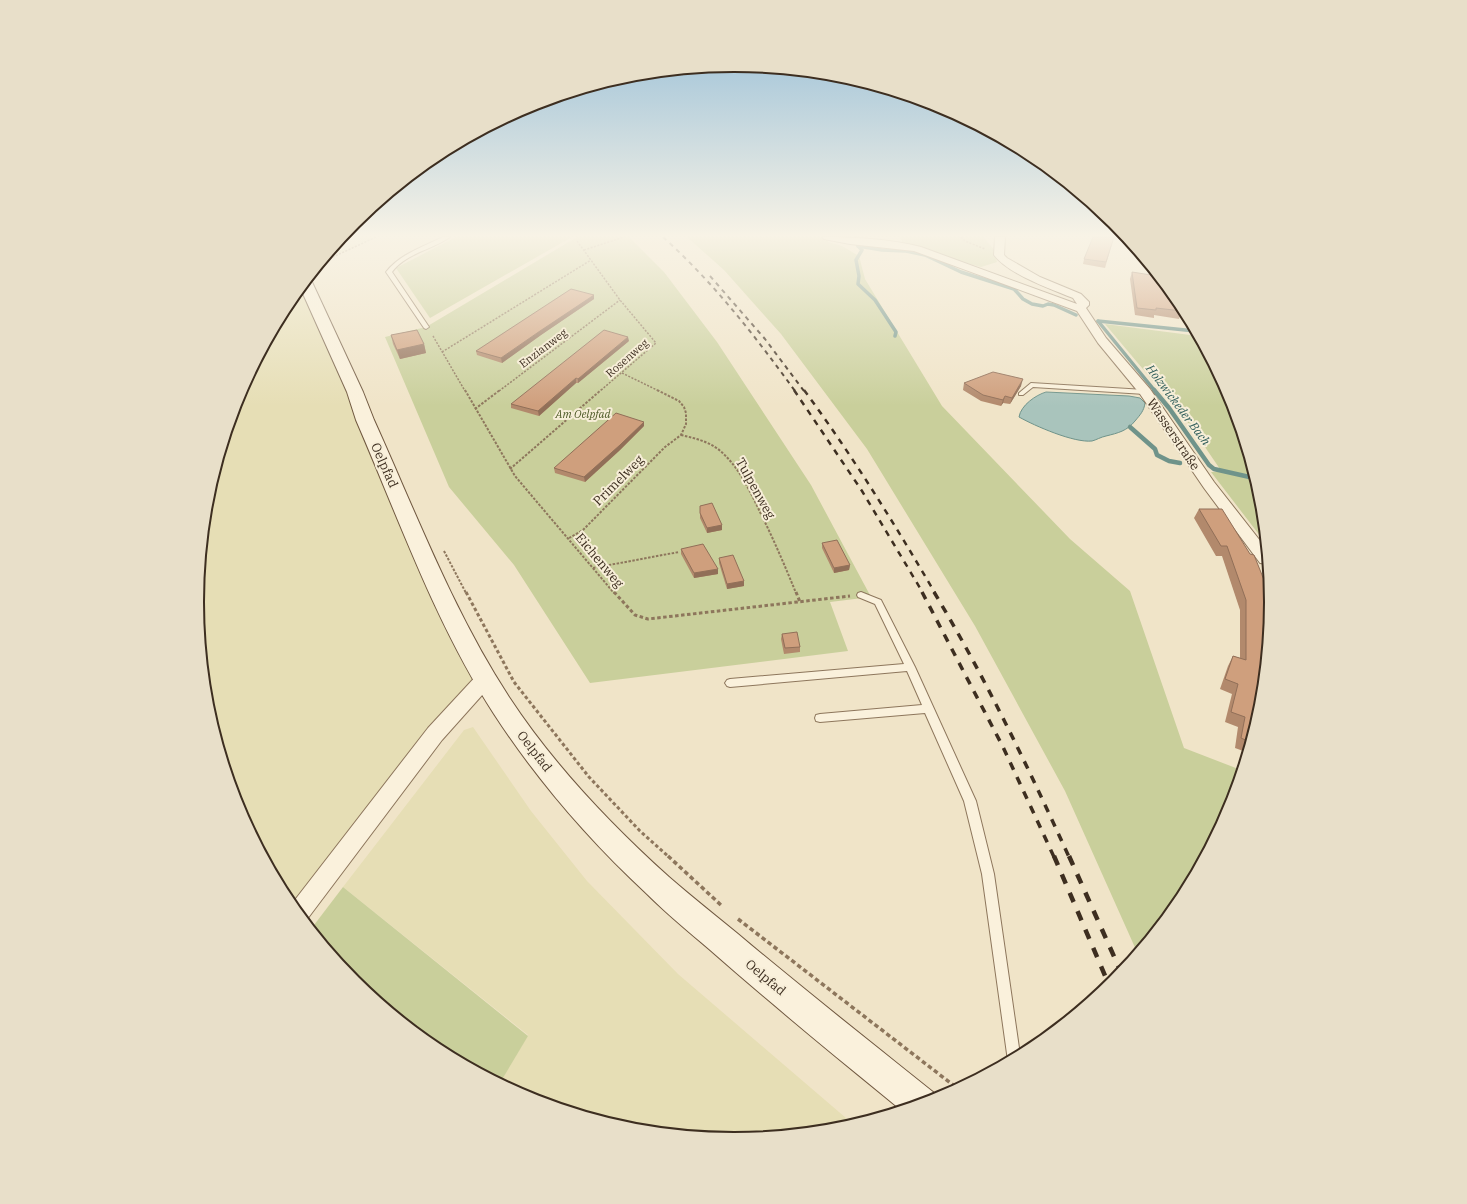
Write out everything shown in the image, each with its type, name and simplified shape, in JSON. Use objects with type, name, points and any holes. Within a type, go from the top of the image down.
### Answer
[{"type":"street","name":"Oelpfad","points":[[310,293],[355,392],[364,420],[448,608],[485,679],[521,734],[570,795],[612,841],[658,885],[755,969],[916,1100]]},
{"type":"street","points":[[1045,293],[1082,306]]},
{"type":"street","name":"Wasserstraße","points":[[1070,293],[1077,296],[1102,340],[1145,392],[1209,485],[1261,553]]},
{"type":"street","points":[[302,909],[435,734],[485,679]]},
{"type":"lane","points":[[403,293],[426,327]]},
{"type":"lane","points":[[1021,394],[1031,385],[1145,392]]},
{"type":"lane","points":[[861,595],[878,602],[910,667],[927,709],[970,801],[988,874],[1013,1052]]},
{"type":"lane","points":[[730,683],[910,667]]},
{"type":"lane","points":[[820,718],[927,709]]},
{"type":"path","points":[[442,352],[537,293]]},
{"type":"path","name":"Rosenweg","points":[[510,469],[656,343],[615,293]]},
{"type":"path","name":"Enzianweg","points":[[475,409],[620,300]]},
{"type":"path","name":"Eichenweg","points":[[426,327],[515,476],[635,615],[648,619],[861,595]]},
{"type":"path","points":[[622,373],[679,401],[684,407],[686,413],[686,424],[681,435]]},
{"type":"path","name":"Primelweg","points":[[569,538],[583,530],[665,447],[681,435]]},
{"type":"path","name":"Tulpenweg","points":[[681,435],[697,439],[717,448],[728,458],[744,480],[769,530],[800,602]]},
{"type":"path","points":[[440,544],[514,682],[589,777],[640,832],[727,911]]},
{"type":"path","points":[[594,568],[679,552]]},
{"type":"path","points":[[733,916],[952,1084]]},
{"type":"shaded area","points":[[303,293],[310,293],[485,679],[435,734],[296,900],[258,836],[244,805],[232,772],[222,739],[208,671],[204,602],[208,533],[222,465],[232,432],[244,399],[258,368],[275,337]]},
{"type":"shaded area","points":[[473,727],[531,811],[587,881],[678,974],[848,1119],[768,1131],[699,1131],[664,1127],[630,1122],[596,1114],[531,1092],[503,1079],[528,1035],[343,887],[464,730]]},
{"type":"green space","points":[[413,293],[473,293],[430,318]]},
{"type":"green space","name":"Am Oelpfad","points":[[483,293],[680,293],[717,342],[811,485],[871,597],[830,602],[848,651],[590,683],[514,565],[449,487],[385,337],[426,327]]},
{"type":"green space","points":[[745,293],[874,293],[942,406],[1070,539],[1130,591],[1184,748],[1236,768],[1223,805],[1209,836],[1192,867],[1154,925],[1135,947],[1065,791],[975,626],[867,449],[781,334]]},
{"type":"green space","points":[[1105,324],[1191,335],[1209,368],[1223,399],[1235,432],[1253,499],[1259,535],[1211,472],[1222,472],[1190,425]]},
{"type":"green space","points":[[343,887],[528,1036],[503,1079],[468,1061],[439,1043],[411,1022],[359,977],[314,926]]},
{"type":"water","points":[[1046,392],[1129,396],[1140,398],[1145,403],[1140,415],[1125,429],[1118,433],[1104,436],[1092,441],[1084,441],[1065,437],[1019,417],[1023,408],[1030,401],[1038,395]]},
{"type":"building","points":[[565,293],[587,293],[594,295],[501,358],[476,351]]},
{"type":"building","points":[[1135,293],[1164,293],[1175,310],[1156,308],[1156,310],[1137,308]]},
{"type":"building","points":[[417,330],[424,344],[397,350],[391,335]]},
{"type":"building","points":[[604,330],[628,337],[578,379],[576,378],[538,411],[511,404]]},
{"type":"building","points":[[993,372],[1023,379],[1012,398],[1005,396],[1003,400],[983,395],[964,383]]},
{"type":"building","points":[[616,413],[644,422],[584,477],[554,468]]},
{"type":"building","points":[[712,503],[722,525],[707,528],[700,513],[700,506]]},
{"type":"building","points":[[1199,509],[1222,509],[1250,554],[1254,555],[1263,576],[1264,602],[1259,671],[1245,740],[1241,738],[1245,717],[1231,712],[1238,684],[1225,679],[1233,656],[1246,660],[1246,600],[1227,546],[1221,546]]},
{"type":"building","points":[[837,540],[850,565],[834,568],[822,543]]},
{"type":"building","points":[[703,544],[718,569],[694,573],[681,549]]},
{"type":"building","points":[[733,555],[744,581],[727,584],[719,558]]},
{"type":"building","points":[[797,632],[800,647],[785,648],[782,634]]},
{"type":"waterway","name":"Holzwickeder Bach","points":[[868,293],[875,300],[896,332],[895,336]]},
{"type":"waterway","name":"Holzwickeder Bach","points":[[1018,293],[1023,299],[1032,304],[1043,306],[1048,304],[1054,305],[1076,315]]},
{"type":"waterway","name":"Holzwickeder Bach","points":[[1155,391],[1098,321],[1188,330]]},
{"type":"waterway","name":"Holzwickeder Bach","points":[[1154,390],[1169,408],[1209,465],[1214,469],[1248,477]]},
{"type":"waterway","points":[[1130,427],[1155,449],[1157,455],[1169,461],[1180,463]]},
{"type":"railway","points":[[719,293],[765,350],[795,391]]},
{"type":"railway","points":[[725,293],[765,339],[804,391]]},
{"type":"railway","points":[[794,390],[862,491],[923,593]]},
{"type":"railway","points":[[804,390],[839,439],[872,490],[935,593]]},
{"type":"railway","points":[[922,592],[1003,747],[1054,857]]},
{"type":"railway","points":[[934,592],[988,689],[1069,857]]},
{"type":"railway","points":[[1054,856],[1106,979]]},
{"type":"railway","points":[[1069,856],[1118,966]]}]
